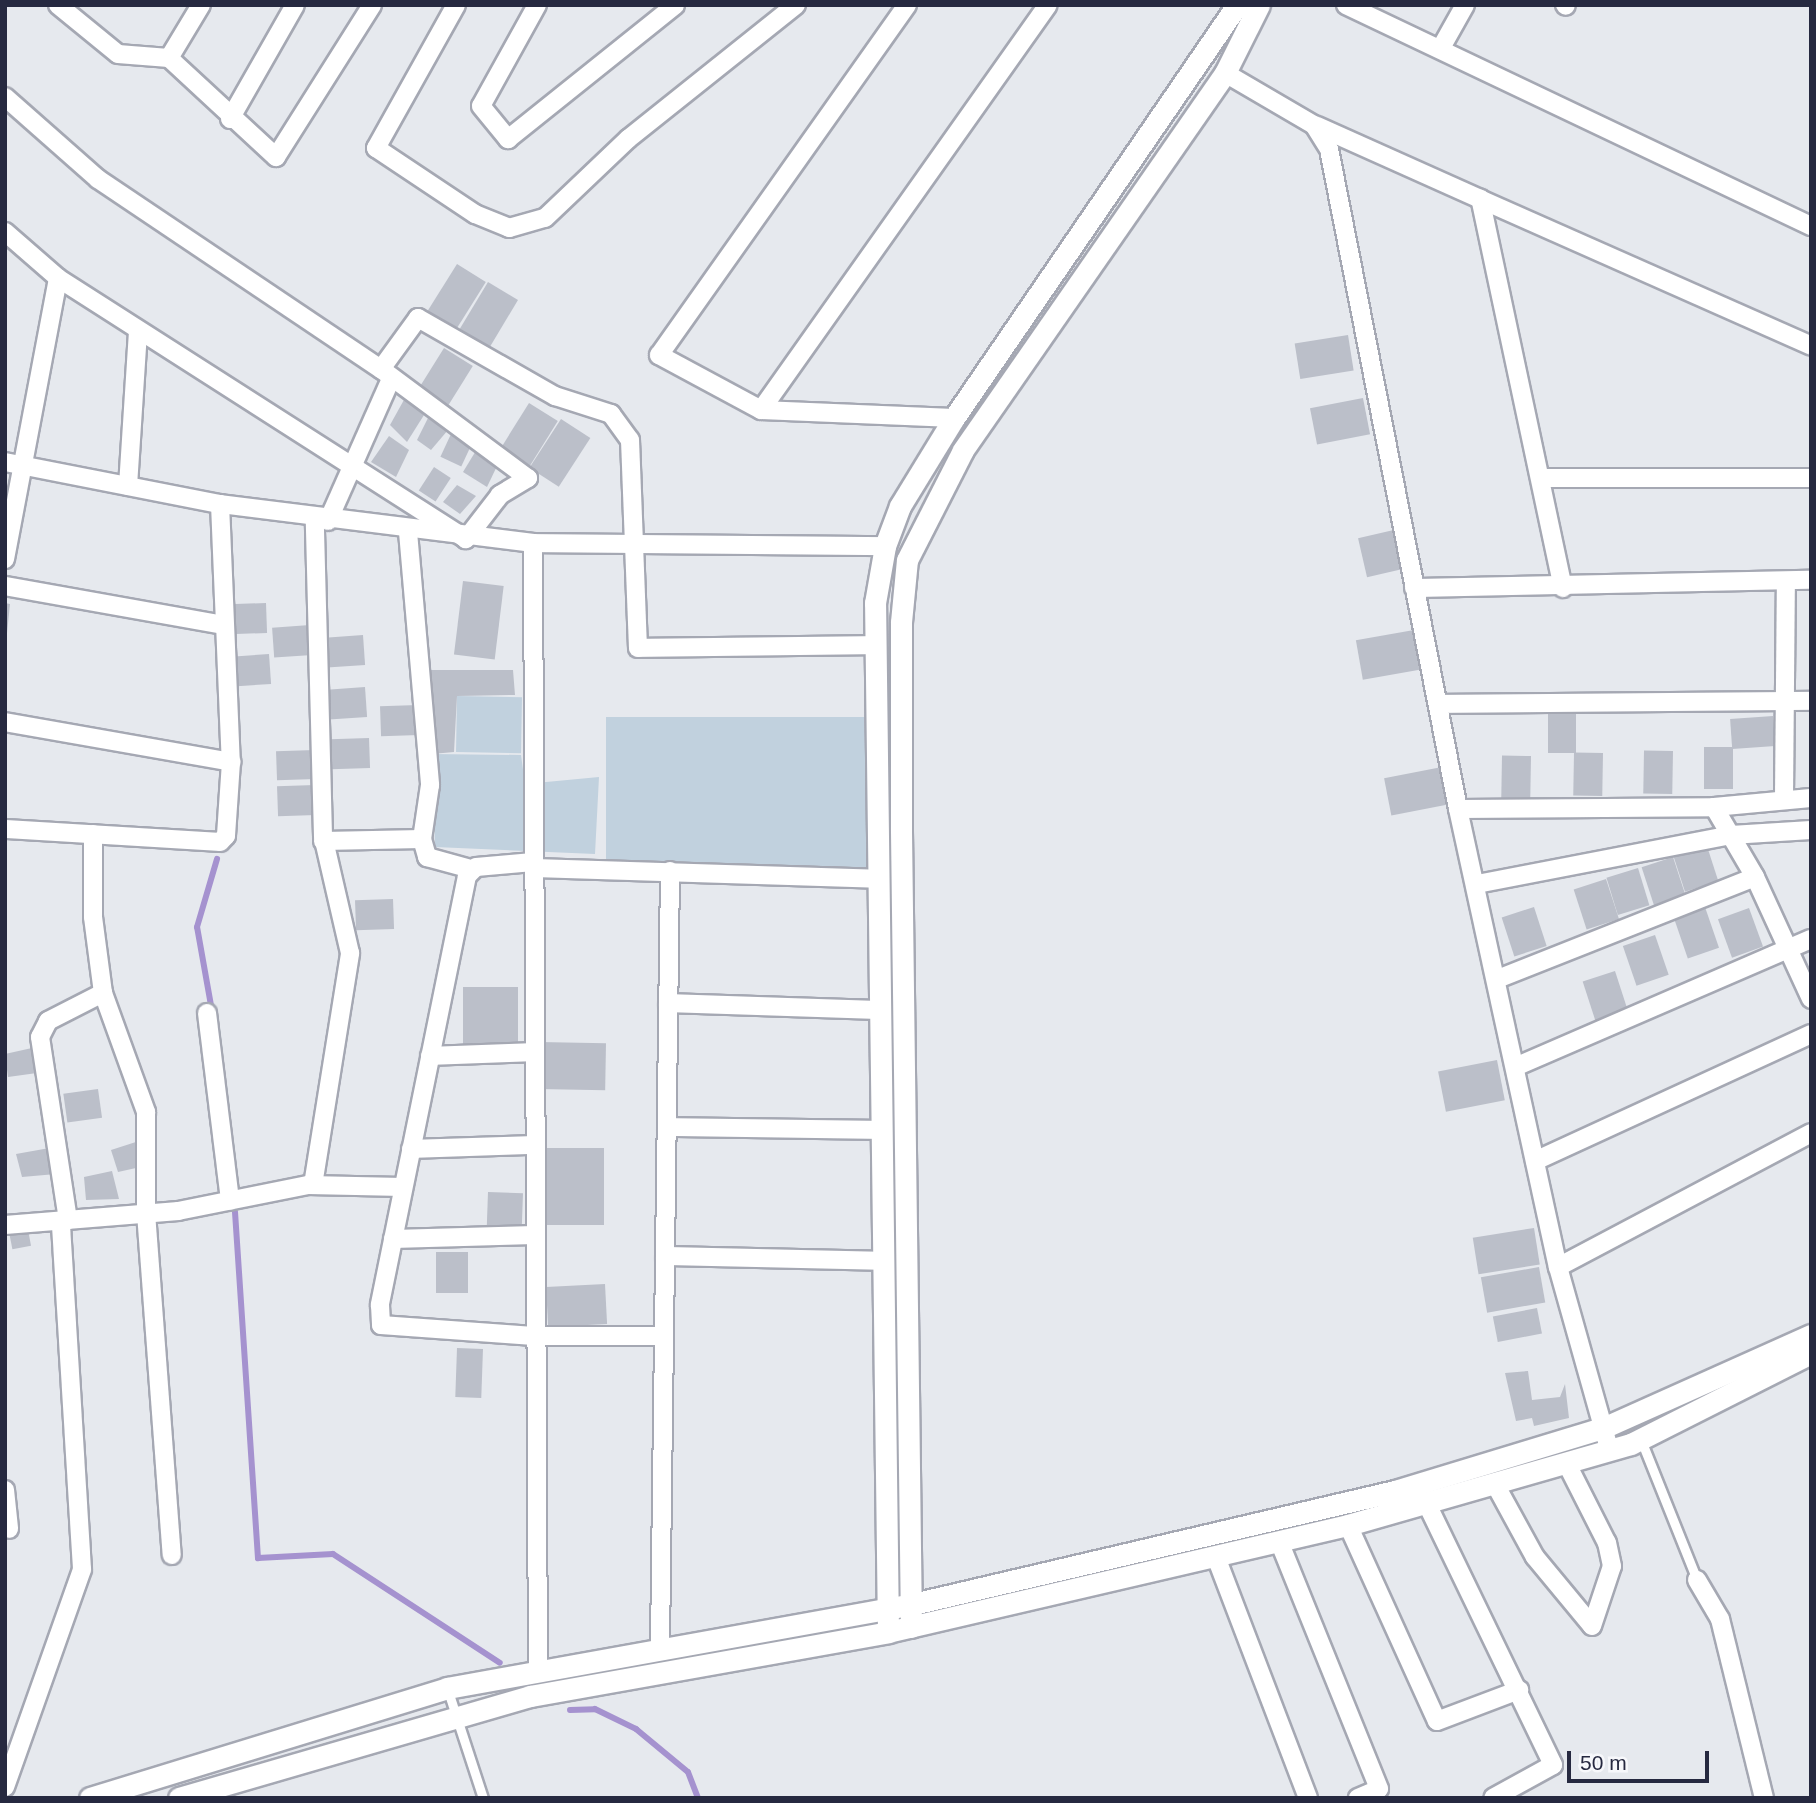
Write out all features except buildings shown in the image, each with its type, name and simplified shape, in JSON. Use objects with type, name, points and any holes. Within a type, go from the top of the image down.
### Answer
[{"type":"main road","points":[[888,1632],[883,1610],[881,1261],[877,1130],[876,645],[885,547],[900,506],[954,418],[1237,5]]},
{"type":"main road","points":[[911,1627],[906,1605],[901,622],[907,560],[963,450],[1225,73],[1259,5]]},
{"type":"main road","points":[[90,1798],[447,1688],[660,1645],[883,1610],[1395,1491],[1603,1428],[1811,1335]]},
{"type":"main road","points":[[179,1798],[530,1696],[888,1632],[1348,1525],[1567,1464],[1641,1440],[1811,1353]]},
{"type":"street","points":[[58,5],[118,54],[169,58],[271,156],[281,154],[372,5]]},
{"type":"street","points":[[230,119],[295,5]]},
{"type":"street","points":[[456,5],[376,148],[475,214],[509,228],[545,218],[619,147],[796,5]]},
{"type":"street","points":[[537,5],[481,106],[508,139],[675,5]]},
{"type":"street","points":[[907,5],[659,355],[761,410],[954,418]]},
{"type":"street","points":[[761,410],[1048,5]]},
{"type":"street","points":[[1346,5],[1442,46],[1811,226]]},
{"type":"street","points":[[1442,46],[1465,5]]},
{"type":"street","points":[[169,58],[200,6]]},
{"type":"street","points":[[1225,73],[1314,125],[1811,346]]},
{"type":"street","points":[[5,97],[98,179],[386,374],[528,478],[500,495],[466,539]]},
{"type":"street","points":[[1314,125],[1329,149],[1458,809],[1500,978],[1558,1267],[1609,1451]]},
{"type":"street","points":[[1480,199],[1544,478],[1563,588]]},
{"type":"street","points":[[5,232],[58,278],[354,464],[466,539]]},
{"type":"street","points":[[5,559],[14,463],[58,278]]},
{"type":"street","points":[[313,1185],[350,953],[323,841],[321,521],[354,464],[386,374],[418,317],[555,396],[611,414],[630,440],[638,648],[876,645]]},
{"type":"street","points":[[128,486],[138,330]]},
{"type":"street","points":[[14,463],[321,521],[466,539],[633,545],[885,547]]},
{"type":"street","points":[[1544,478],[1811,478]]},
{"type":"street","points":[[5,829],[225,840],[231,762],[223,625],[220,504]]},
{"type":"street","points":[[408,532],[430,785],[422,839],[427,858],[471,869],[534,865],[877,879]]},
{"type":"street","points":[[533,543],[534,1336],[538,1669]]},
{"type":"street","points":[[1414,588],[1563,588],[1811,580]]},
{"type":"street","points":[[1784,798],[1786,581]]},
{"type":"street","points":[[5,586],[223,625]]},
{"type":"street","points":[[1439,704],[1811,701]]},
{"type":"street","points":[[5,722],[231,762]]},
{"type":"street","points":[[1458,809],[1714,807],[1784,798],[1811,798]]},
{"type":"street","points":[[1714,807],[1755,877],[1787,955],[1811,999]]},
{"type":"street","points":[[1477,884],[1731,835],[1811,830]]},
{"type":"street","points":[[93,834],[93,917],[103,993],[146,1112],[146,1213],[172,1555]]},
{"type":"street","points":[[323,841],[422,839]]},
{"type":"street","points":[[471,869],[403,1187],[381,1325],[534,1336],[662,1336]]},
{"type":"street","points":[[660,1645],[670,871]]},
{"type":"street","points":[[1500,978],[1755,877]]},
{"type":"street","points":[[1516,1068],[1787,955],[1811,939]]},
{"type":"street","points":[[5,1787],[82,1569],[65,1220],[40,1037],[48,1021],[103,993]]},
{"type":"street","points":[[668,1003],[877,1010]]},
{"type":"street","points":[[207,1013],[230,1201]]},
{"type":"street","points":[[1535,1161],[1811,1034]]},
{"type":"street","points":[[430,1056],[534,1052]]},
{"type":"street","points":[[667,1127],[877,1130]]},
{"type":"street","points":[[1558,1267],[1811,1133]]},
{"type":"street","points":[[411,1149],[534,1145]]},
{"type":"street","points":[[5,1225],[146,1213],[313,1185],[403,1187]]},
{"type":"street","points":[[393,1239],[534,1235]]},
{"type":"street","points":[[665,1256],[881,1261]]},
{"type":"street","points":[[1494,1484],[1535,1558],[1592,1626],[1612,1566],[1607,1543],[1567,1464]]},
{"type":"street","points":[[5,1490],[9,1529]]},
{"type":"street","points":[[1426,1502],[1553,1765],[1493,1798]]},
{"type":"street","points":[[1348,1525],[1437,1721],[1519,1690]]},
{"type":"street","points":[[1279,1541],[1378,1789],[1358,1798]]},
{"type":"street","points":[[1216,1557],[1308,1798]]},
{"type":"street","points":[[1697,1580],[1720,1619],[1764,1798]]},
{"type":"lane","points":[[1641,1440],[1697,1580]]},
{"type":"lane","points":[[447,1688],[453,1717],[483,1798]]},
{"type":"shaded area","points":[[457,696],[522,697],[521,753],[456,752]]},
{"type":"shaded area","points":[[606,717],[876,717],[876,869],[606,869]]},
{"type":"shaded area","points":[[432,754],[521,755],[525,784],[599,777],[595,854],[435,847]]},
{"type":"waterway","points":[[212,1011],[197,927],[217,859]]},
{"type":"waterway","points":[[235,1212],[258,1558],[333,1554],[500,1663]]},
{"type":"waterway","points":[[570,1710],[595,1709],[636,1729],[688,1772],[698,1798]]}]
